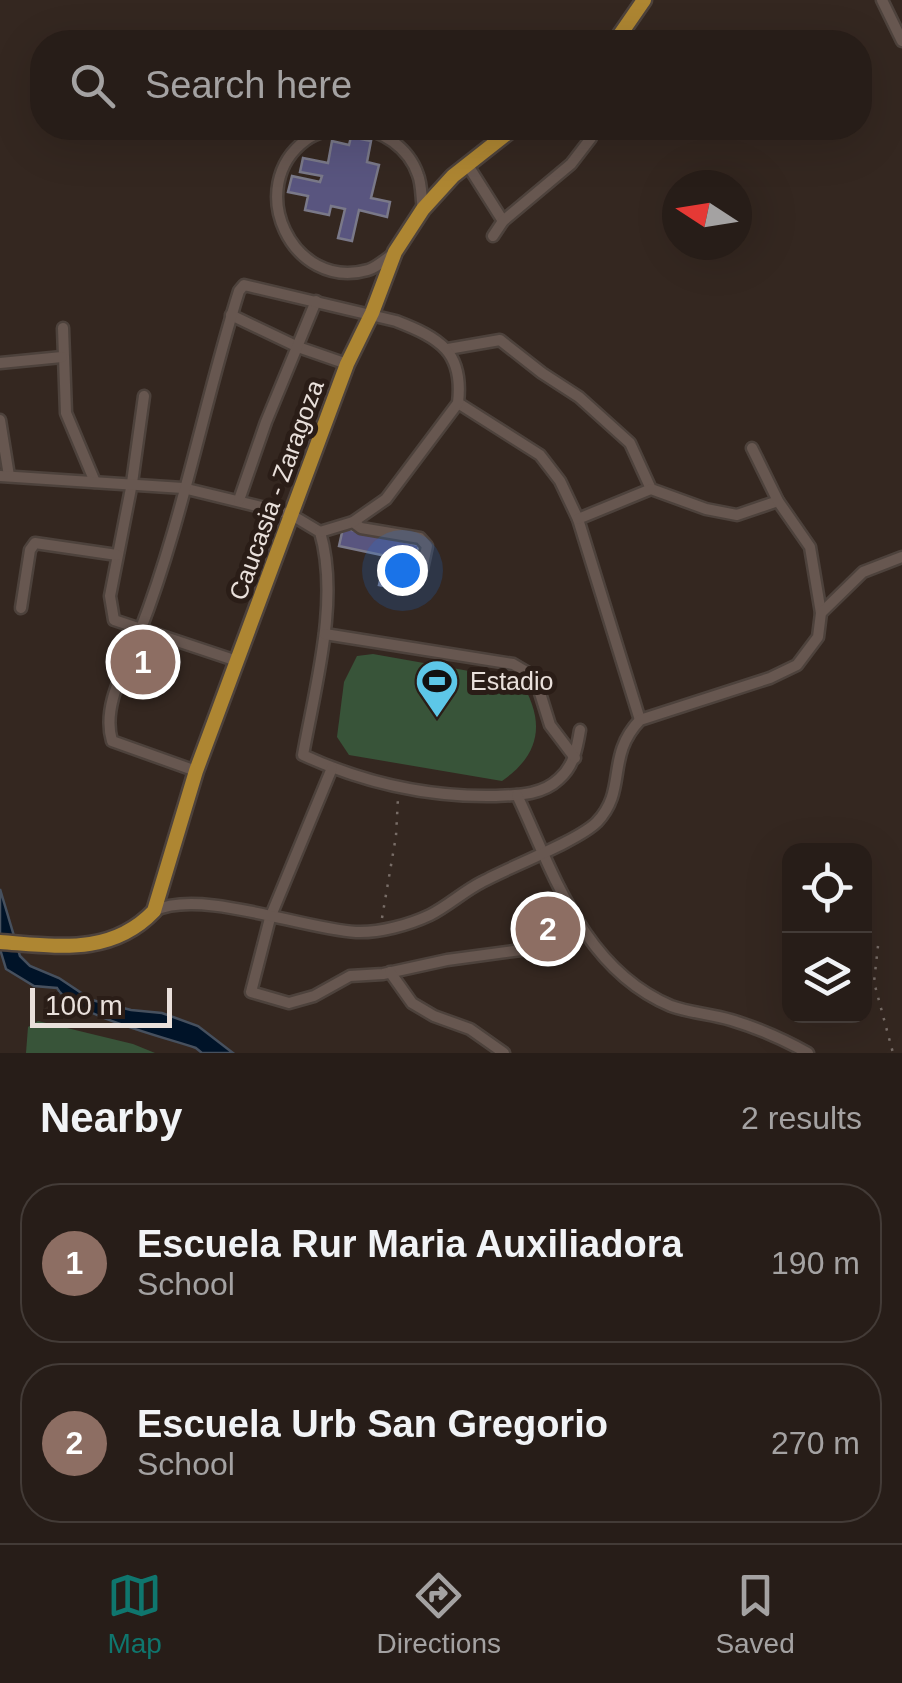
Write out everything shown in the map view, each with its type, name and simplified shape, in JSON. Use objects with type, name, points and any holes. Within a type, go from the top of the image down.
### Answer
[{"type":"main road","points":[[623,30],[644,0]]},
{"type":"main road","name":"Caucasia - Zaragoza","points":[[154,911],[196,771],[347,364],[395,252],[422,208],[498,140]]},
{"type":"main road","points":[[0,942],[86,945],[118,940],[154,911]]},
{"type":"street","points":[[882,0],[902,41]]},
{"type":"street","points":[[306,140],[284,165],[276,198],[283,232],[304,258],[335,272],[369,270],[395,252]]},
{"type":"street","points":[[390,140],[400,146],[418,174],[422,208]]},
{"type":"street","points":[[492,236],[503,221],[572,164],[590,140]]},
{"type":"street","points":[[467,164],[503,221]]},
{"type":"street","points":[[196,771],[112,741],[109,723],[116,687],[141,630],[231,314],[244,285],[372,313],[419,330],[448,348],[457,366],[458,403],[386,498],[353,522],[320,532]]},
{"type":"street","points":[[239,500],[316,301]]},
{"type":"street","points":[[231,314],[298,347],[347,364]]},
{"type":"street","points":[[62,328],[66,412],[95,482]]},
{"type":"street","points":[[448,348],[500,340],[579,397],[630,444],[650,489]]},
{"type":"street","points":[[0,362],[62,358]]},
{"type":"street","points":[[144,396],[110,611],[114,620],[237,662]]},
{"type":"street","points":[[458,403],[540,455],[552,469],[578,519],[640,720]]},
{"type":"street","points":[[0,420],[4,476],[183,488],[290,514],[320,532],[327,554],[325,634],[303,755],[399,788],[458,796],[516,795],[540,791],[561,778],[575,758],[580,730]]},
{"type":"street","points":[[154,911],[166,905],[202,903],[359,932],[380,930],[431,914],[478,883],[594,825],[616,790],[618,756],[626,735],[640,720],[797,666],[818,637],[821,614],[810,547],[778,501],[752,448]]},
{"type":"street","points":[[578,519],[650,489],[706,509],[737,515],[778,501]]},
{"type":"street","points":[[353,522],[360,528],[420,538],[427,546],[422,569]]},
{"type":"street","points":[[21,608],[30,550],[35,543],[117,554]]},
{"type":"street","points":[[821,614],[863,572],[902,556]]},
{"type":"street","points":[[325,634],[513,664],[534,677],[550,725],[575,758]]},
{"type":"street","points":[[332,768],[270,918],[251,992],[289,1003],[314,996],[350,976],[520,950],[580,925]]},
{"type":"street","points":[[516,795],[570,913],[614,969],[671,1006],[730,1020],[782,1038],[808,1053]]},
{"type":"street","points":[[390,972],[412,1004],[470,1029],[504,1053]]},
{"type":"path","points":[[380,930],[394,852],[399,788]]},
{"type":"path","points":[[878,946],[874,982],[893,1053]]},
{"type":"green space","name":"Estadio","points":[[373,654],[520,680],[536,722],[532,747],[525,759],[502,781],[349,755],[337,737],[344,682],[357,656]]},
{"type":"green space","points":[[38,1021],[155,1053],[26,1053],[28,1027]]},
{"type":"water","points":[[0,889],[20,956],[30,966],[59,978],[92,1000],[162,1013],[198,1026],[233,1053],[202,1053],[120,1024],[81,1007],[57,988],[34,986],[6,969],[0,949]]},
{"type":"building","points":[[350,140],[371,141],[367,162],[379,165],[371,198],[390,202],[387,217],[359,210],[352,241],[338,238],[345,209],[331,206],[329,215],[305,210],[308,196],[288,192],[292,176],[320,182],[322,176],[300,172],[303,158],[328,163],[332,141],[349,145]]},
{"type":"building","points":[[343,528],[419,545],[413,572],[407,571],[403,590],[379,585],[386,556],[339,546]]},
{"type":"place","name":"Escuela Rur Maria Auxiliadora","points":[[143,662]]},
{"type":"place","name":"Estadio","points":[[437,719]]},
{"type":"place","name":"Escuela Urb San Gregorio","points":[[548,929]]}]
